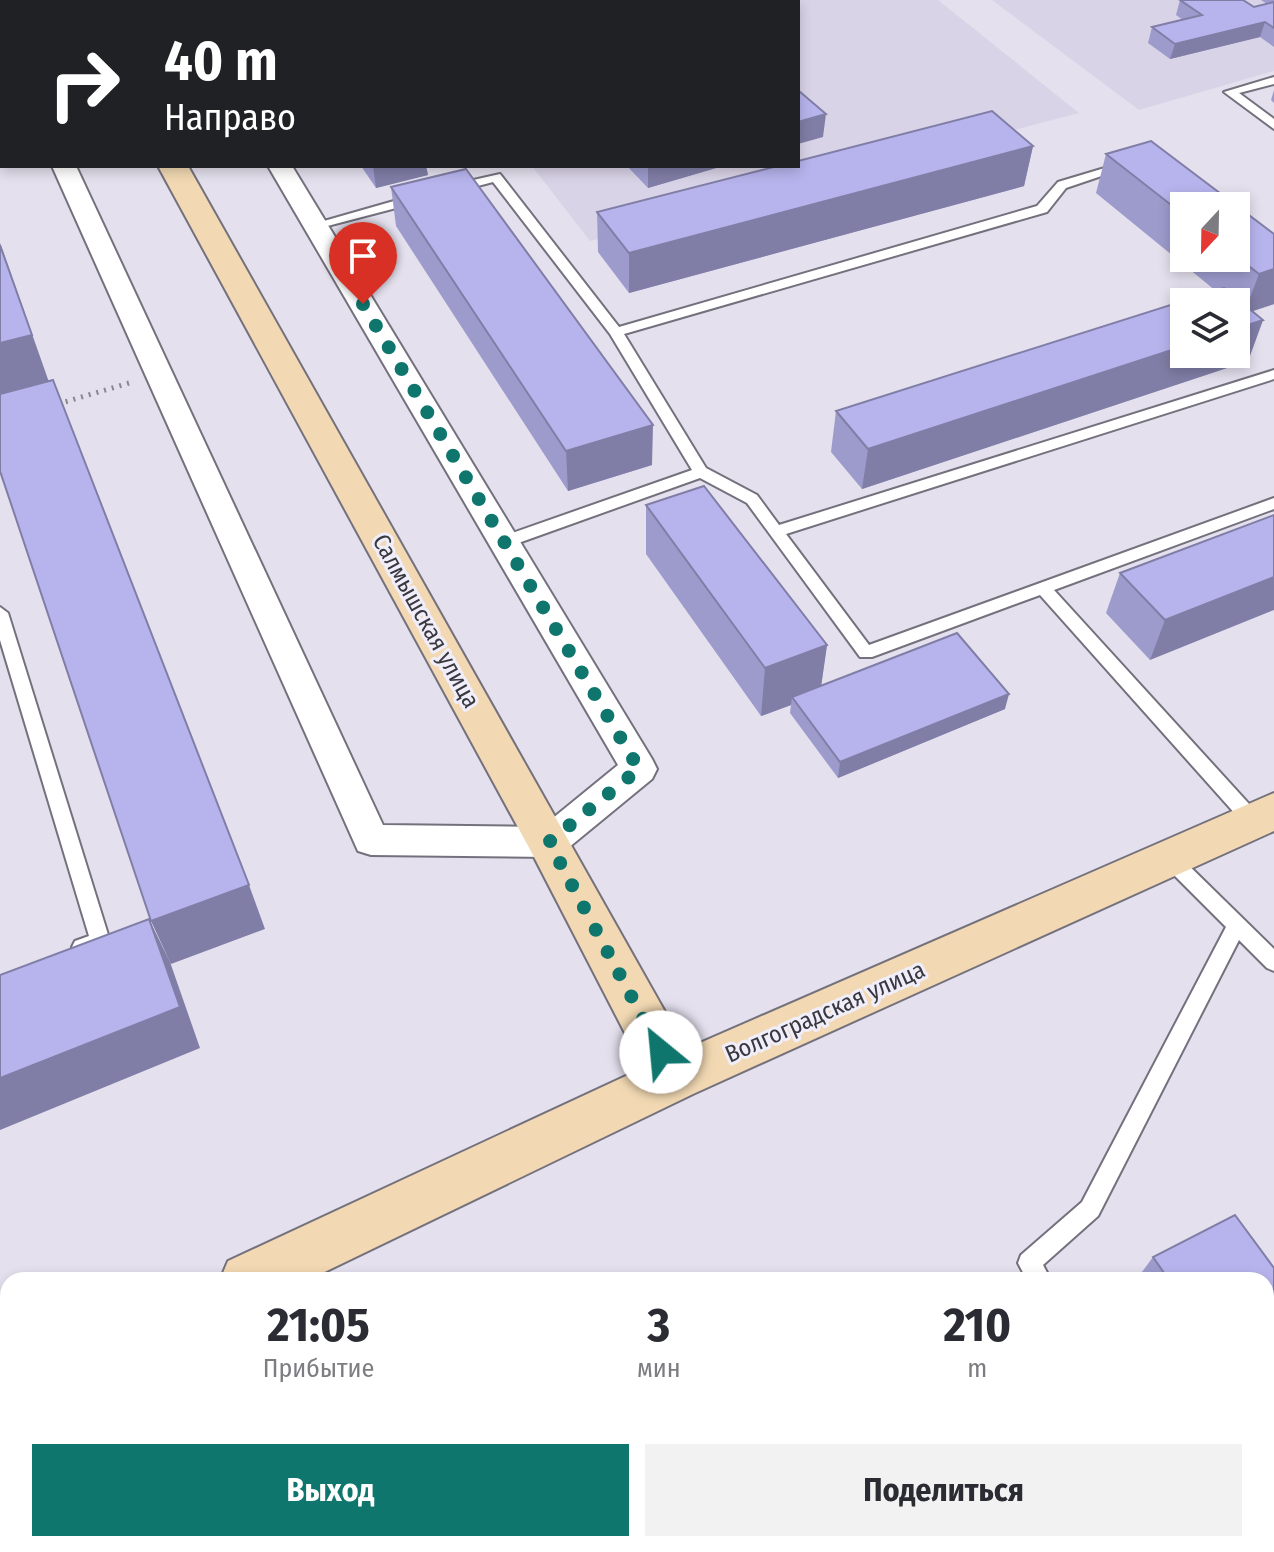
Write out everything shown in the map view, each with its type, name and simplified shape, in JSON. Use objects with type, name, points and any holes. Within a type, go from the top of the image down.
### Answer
[{"type":"main road","name":"Салмышская улица","points":[[174,168],[549,842],[675,1078]]},
{"type":"main road","name":"Волгоградская улица","points":[[265,1272],[675,1078],[1263,816]]},
{"type":"street","points":[[65,168],[371,840],[549,842],[639,769],[281,168]]},
{"type":"lane","points":[[1274,80],[1230,92],[1274,125]]},
{"type":"lane","points":[[616,332],[1042,209],[1062,185],[1133,164]]},
{"type":"lane","points":[[316,225],[491,172],[616,332],[701,472],[752,499],[866,653],[1274,503]]},
{"type":"lane","points":[[777,531],[1274,374]]},
{"type":"lane","points":[[504,542],[701,472]]},
{"type":"lane","points":[[1043,588],[1263,816]]},
{"type":"lane","points":[[0,613],[100,941],[57,956]]},
{"type":"lane","points":[[1169,858],[1274,962]]},
{"type":"lane","points":[[1035,1272],[1029,1263],[1090,1209],[1237,926]]},
{"type":"path","points":[[58,405],[159,374]]},
{"type":"shaded area","points":[[800,0],[938,0],[1079,113],[590,241],[534,168],[800,168]]},
{"type":"shaded area","points":[[992,0],[1274,0],[1274,71],[1139,110]]},
{"type":"building","points":[[1180,0],[1243,0],[1254,7],[1274,2],[1274,28],[1265,22],[1175,44],[1152,27],[1202,15]]},
{"type":"building","points":[[800,92],[826,114],[800,121]]},
{"type":"building","points":[[992,111],[1033,146],[629,253],[597,212],[770,168],[800,168],[800,160]]},
{"type":"building","points":[[1151,141],[1218,192],[1170,192],[1170,204],[1106,154]]},
{"type":"building","points":[[466,169],[653,425],[566,451],[391,187]]},
{"type":"building","points":[[1250,216],[1274,234],[1274,269],[1259,274],[1250,267]]},
{"type":"building","points":[[0,245],[32,335],[0,343]]},
{"type":"building","points":[[1170,305],[1170,351],[868,449],[836,411]]},
{"type":"building","points":[[1250,309],[1263,320],[1250,324]]},
{"type":"building","points":[[53,380],[249,885],[151,921],[0,471],[0,394]]},
{"type":"building","points":[[704,486],[827,645],[765,668],[646,505]]},
{"type":"building","points":[[1274,515],[1274,577],[1165,620],[1120,573]]},
{"type":"building","points":[[957,633],[1009,694],[840,762],[792,697]]},
{"type":"building","points":[[149,919],[180,1007],[0,1078],[0,975]]},
{"type":"building","points":[[1235,1215],[1274,1272],[1163,1272],[1153,1257]]},
{"type":"route","points":[[363,304],[639,769],[549,842],[661,1052]]}]
